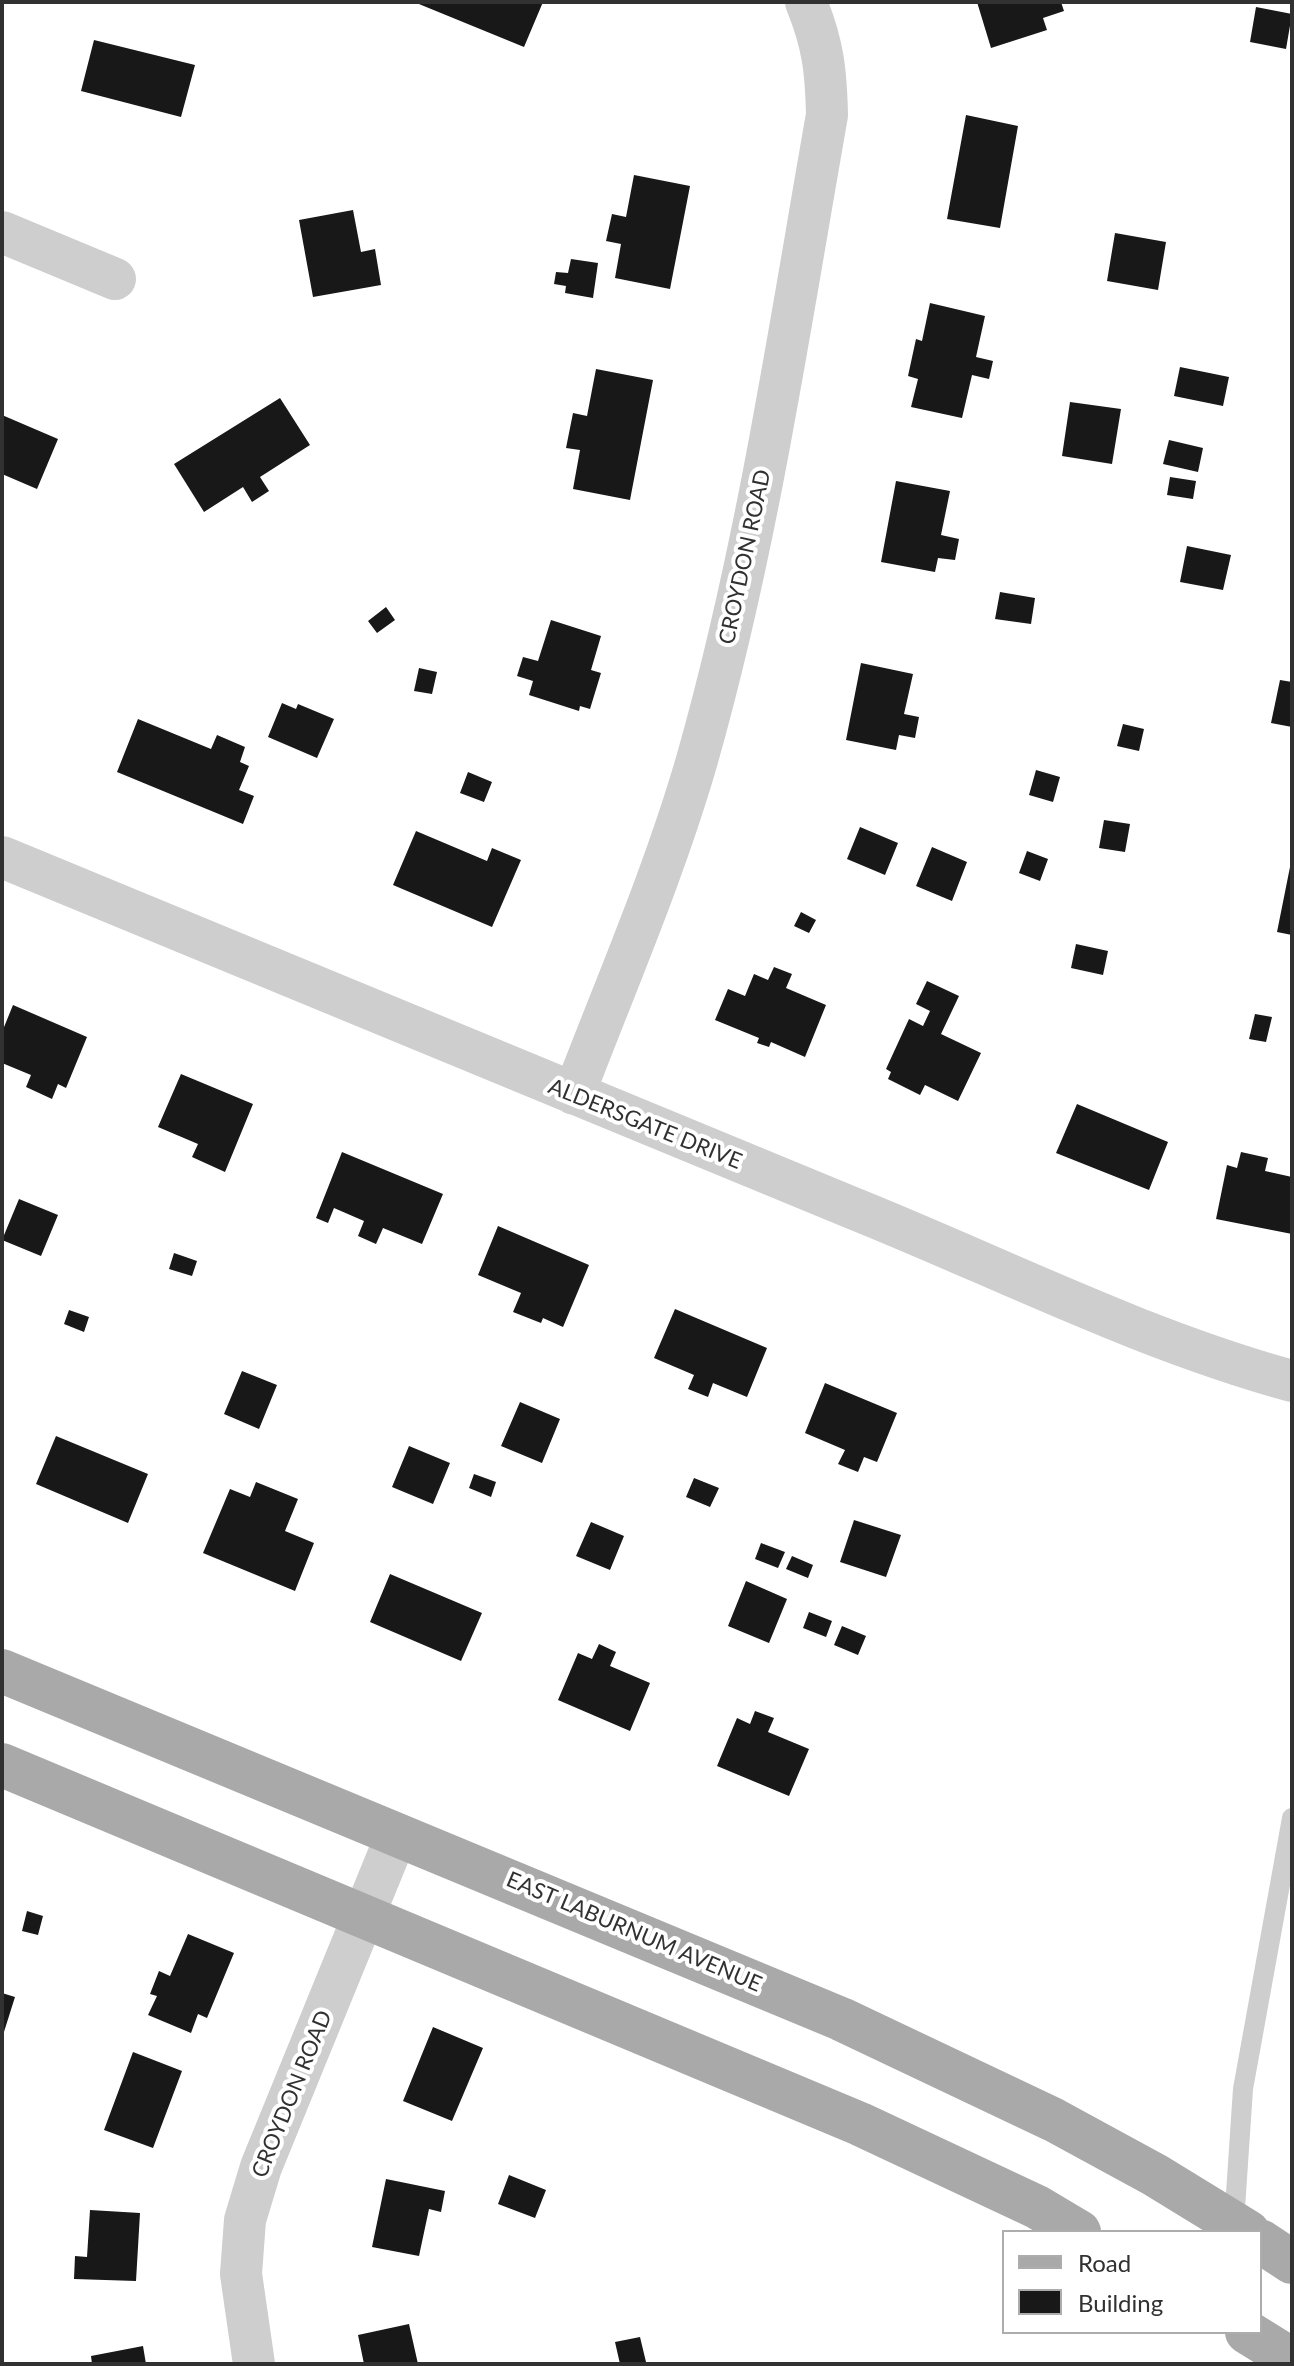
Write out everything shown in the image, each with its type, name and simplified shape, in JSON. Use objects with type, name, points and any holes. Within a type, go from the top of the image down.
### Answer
[{"type":"main road","name":"EAST LABURNUM AVENUE","points":[[2,1671],[841,2019],[1054,2120],[1155,2175],[1244,2230]]},
{"type":"main road","points":[[2,1765],[860,2124],[1037,2207],[1076,2230]]},
{"type":"main road","name":"EAST LABURNUM AVENUE","points":[[1262,2242],[1292,2262]]},
{"type":"main road","points":[[1250,2334],[1292,2360]]},
{"type":"street","name":"CROYDON ROAD","points":[[574,1094],[664,862],[696,763],[723,663],[771,431],[827,115],[826,70],[818,33],[806,2]]},
{"type":"street","points":[[2,232],[115,279]]},
{"type":"street","name":"ALDERSGATE DRIVE","points":[[2,857],[886,1221],[1012,1278],[1242,1368],[1292,1381]]},
{"type":"street","name":"CROYDON ROAD","points":[[254,2364],[241,2274],[245,2220],[261,2167],[397,1834]]},
{"type":"lane","points":[[1247,2230],[1243,2089],[1288,1856],[1292,1818]]},
{"type":"building","points":[[414,2],[543,2],[524,47]]},
{"type":"building","points":[[977,2],[1061,2],[1064,11],[1043,18],[1047,30],[991,48]]},
{"type":"building","points":[[1256,7],[1292,14],[1286,49],[1250,42]]},
{"type":"building","points":[[94,40],[195,65],[181,117],[81,91]]},
{"type":"building","points":[[966,115],[1018,126],[1000,228],[947,219]]},
{"type":"building","points":[[634,175],[690,186],[670,289],[615,278],[621,244],[606,241],[612,214],[626,217]]},
{"type":"building","points":[[353,210],[361,252],[375,249],[381,285],[313,297],[299,220]]},
{"type":"building","points":[[1115,233],[1166,242],[1158,290],[1107,281]]},
{"type":"building","points":[[571,259],[598,263],[593,298],[565,293],[566,286],[554,284],[556,272],[568,273]]},
{"type":"building","points":[[930,303],[985,316],[976,357],[993,361],[989,379],[972,375],[962,418],[911,407],[918,379],[908,376],[916,339],[922,341]]},
{"type":"building","points":[[1180,367],[1229,377],[1223,406],[1174,396]]},
{"type":"building","points":[[596,369],[653,380],[630,500],[573,489],[580,450],[566,448],[573,413],[587,416]]},
{"type":"building","points":[[280,398],[310,445],[260,477],[269,491],[252,502],[243,487],[204,512],[174,464]]},
{"type":"building","points":[[1070,402],[1121,409],[1112,464],[1062,456]]},
{"type":"building","points":[[2,415],[58,439],[37,489],[2,474]]},
{"type":"building","points":[[1169,440],[1203,448],[1198,472],[1163,464]]},
{"type":"building","points":[[1170,477],[1196,481],[1193,499],[1167,495]]},
{"type":"building","points":[[896,481],[950,491],[941,535],[959,539],[955,560],[938,558],[935,572],[881,562]]},
{"type":"building","points":[[1187,546],[1231,555],[1223,590],[1180,582]]},
{"type":"building","points":[[1000,592],[1035,598],[1031,624],[995,619]]},
{"type":"building","points":[[386,607],[395,620],[377,633],[368,621]]},
{"type":"building","points":[[551,620],[601,636],[591,670],[601,673],[590,709],[580,706],[579,711],[529,695],[533,681],[517,676],[523,657],[538,661]]},
{"type":"building","points":[[861,663],[913,674],[904,714],[919,717],[915,738],[899,735],[896,750],[846,740]]},
{"type":"building","points":[[419,668],[437,672],[432,694],[414,691]]},
{"type":"building","points":[[1280,680],[1292,682],[1292,727],[1271,723]]},
{"type":"building","points":[[282,703],[296,709],[298,704],[334,719],[317,758],[268,737]]},
{"type":"building","points":[[138,719],[211,749],[217,735],[245,747],[240,762],[249,766],[239,790],[254,796],[243,824],[117,772]]},
{"type":"building","points":[[1123,724],[1144,729],[1139,751],[1117,746]]},
{"type":"building","points":[[1036,770],[1060,777],[1053,802],[1029,795]]},
{"type":"building","points":[[468,772],[492,782],[484,802],[460,793]]},
{"type":"building","points":[[1104,820],[1130,824],[1125,852],[1099,848]]},
{"type":"building","points":[[860,827],[898,843],[885,875],[847,859]]},
{"type":"building","points":[[416,831],[487,861],[492,848],[521,860],[492,927],[393,885]]},
{"type":"building","points":[[932,847],[967,862],[952,901],[916,886]]},
{"type":"building","points":[[1027,851],[1048,859],[1040,881],[1019,873]]},
{"type":"building","points":[[1292,862],[1292,935],[1277,932]]},
{"type":"building","points":[[801,912],[816,920],[809,933],[794,926]]},
{"type":"building","points":[[1076,944],[1108,951],[1103,975],[1071,968]]},
{"type":"building","points":[[774,967],[792,974],[786,988],[826,1005],[805,1057],[771,1042],[769,1047],[757,1043],[759,1038],[715,1020],[728,989],[745,996],[754,974],[768,980]]},
{"type":"building","points":[[927,981],[959,996],[941,1034],[981,1053],[958,1101],[925,1085],[920,1095],[888,1079],[891,1072],[886,1069],[909,1019],[923,1026],[930,1011],[916,1004]]},
{"type":"building","points":[[13,1005],[87,1037],[66,1088],[58,1084],[52,1099],[26,1087],[31,1075],[2,1063],[2,1032]]},
{"type":"building","points":[[1255,1014],[1272,1017],[1266,1042],[1249,1039]]},
{"type":"building","points":[[181,1074],[253,1104],[225,1172],[192,1157],[198,1144],[158,1127]]},
{"type":"building","points":[[1077,1104],[1168,1142],[1149,1190],[1056,1153]]},
{"type":"building","points":[[342,1152],[443,1194],[422,1244],[383,1228],[376,1244],[358,1236],[364,1221],[334,1208],[328,1223],[316,1218]]},
{"type":"building","points":[[1241,1152],[1268,1158],[1265,1171],[1292,1177],[1292,1234],[1216,1219],[1227,1165],[1237,1168]]},
{"type":"building","points":[[19,1199],[58,1215],[41,1256],[2,1240]]},
{"type":"building","points":[[498,1226],[589,1265],[563,1327],[543,1318],[541,1323],[513,1312],[521,1293],[478,1275]]},
{"type":"building","points":[[174,1253],[197,1261],[192,1276],[169,1269]]},
{"type":"building","points":[[675,1309],[767,1348],[747,1397],[713,1383],[708,1397],[688,1389],[694,1375],[654,1358]]},
{"type":"building","points":[[69,1310],[89,1317],[84,1332],[64,1324]]},
{"type":"building","points":[[242,1371],[277,1385],[259,1429],[224,1414]]},
{"type":"building","points":[[825,1383],[897,1413],[877,1462],[864,1457],[858,1472],[838,1464],[845,1450],[805,1433]]},
{"type":"building","points":[[520,1402],[560,1419],[542,1463],[501,1446]]},
{"type":"building","points":[[56,1436],[148,1474],[128,1523],[36,1484]]},
{"type":"building","points":[[409,1446],[450,1463],[433,1504],[392,1487]]},
{"type":"building","points":[[474,1474],[496,1482],[491,1497],[469,1488]]},
{"type":"building","points":[[694,1478],[719,1488],[710,1507],[686,1497]]},
{"type":"building","points":[[256,1482],[298,1499],[285,1531],[314,1543],[295,1591],[203,1553],[230,1489],[250,1497]]},
{"type":"building","points":[[854,1520],[901,1535],[886,1577],[840,1562]]},
{"type":"building","points":[[591,1522],[624,1536],[610,1570],[576,1556]]},
{"type":"building","points":[[761,1543],[785,1552],[778,1568],[755,1559]]},
{"type":"building","points":[[792,1556],[813,1565],[808,1578],[786,1569]]},
{"type":"building","points":[[390,1574],[482,1613],[461,1661],[370,1622]]},
{"type":"building","points":[[746,1581],[787,1599],[769,1643],[728,1626]]},
{"type":"building","points":[[809,1612],[832,1621],[826,1637],[803,1628]]},
{"type":"building","points":[[842,1626],[866,1636],[858,1655],[834,1645]]},
{"type":"building","points":[[599,1644],[616,1652],[610,1666],[650,1683],[630,1731],[558,1700],[578,1653],[592,1659]]},
{"type":"building","points":[[755,1711],[774,1718],[768,1732],[809,1749],[789,1796],[717,1766],[737,1718],[750,1724]]},
{"type":"building","points":[[27,1911],[43,1916],[38,1935],[22,1931]]},
{"type":"building","points":[[188,1934],[234,1953],[207,2018],[198,2014],[191,2033],[148,2015],[157,1996],[150,1994],[159,1971],[170,1976]]},
{"type":"building","points":[[2,1993],[15,1997],[3,2035],[2,2035]]},
{"type":"building","points":[[433,2027],[483,2048],[452,2121],[403,2101]]},
{"type":"building","points":[[133,2052],[182,2071],[153,2148],[104,2130]]},
{"type":"building","points":[[509,2175],[546,2190],[535,2218],[498,2204]]},
{"type":"building","points":[[386,2179],[445,2191],[441,2212],[429,2209],[419,2256],[372,2247]]},
{"type":"building","points":[[90,2210],[140,2213],[136,2281],[74,2279],[75,2256],[87,2257]]},
{"type":"building","points":[[409,2324],[418,2364],[364,2364],[358,2335]]},
{"type":"building","points":[[640,2337],[646,2362],[620,2364],[615,2342]]},
{"type":"building","points":[[143,2346],[146,2364],[92,2364],[91,2356]]}]
